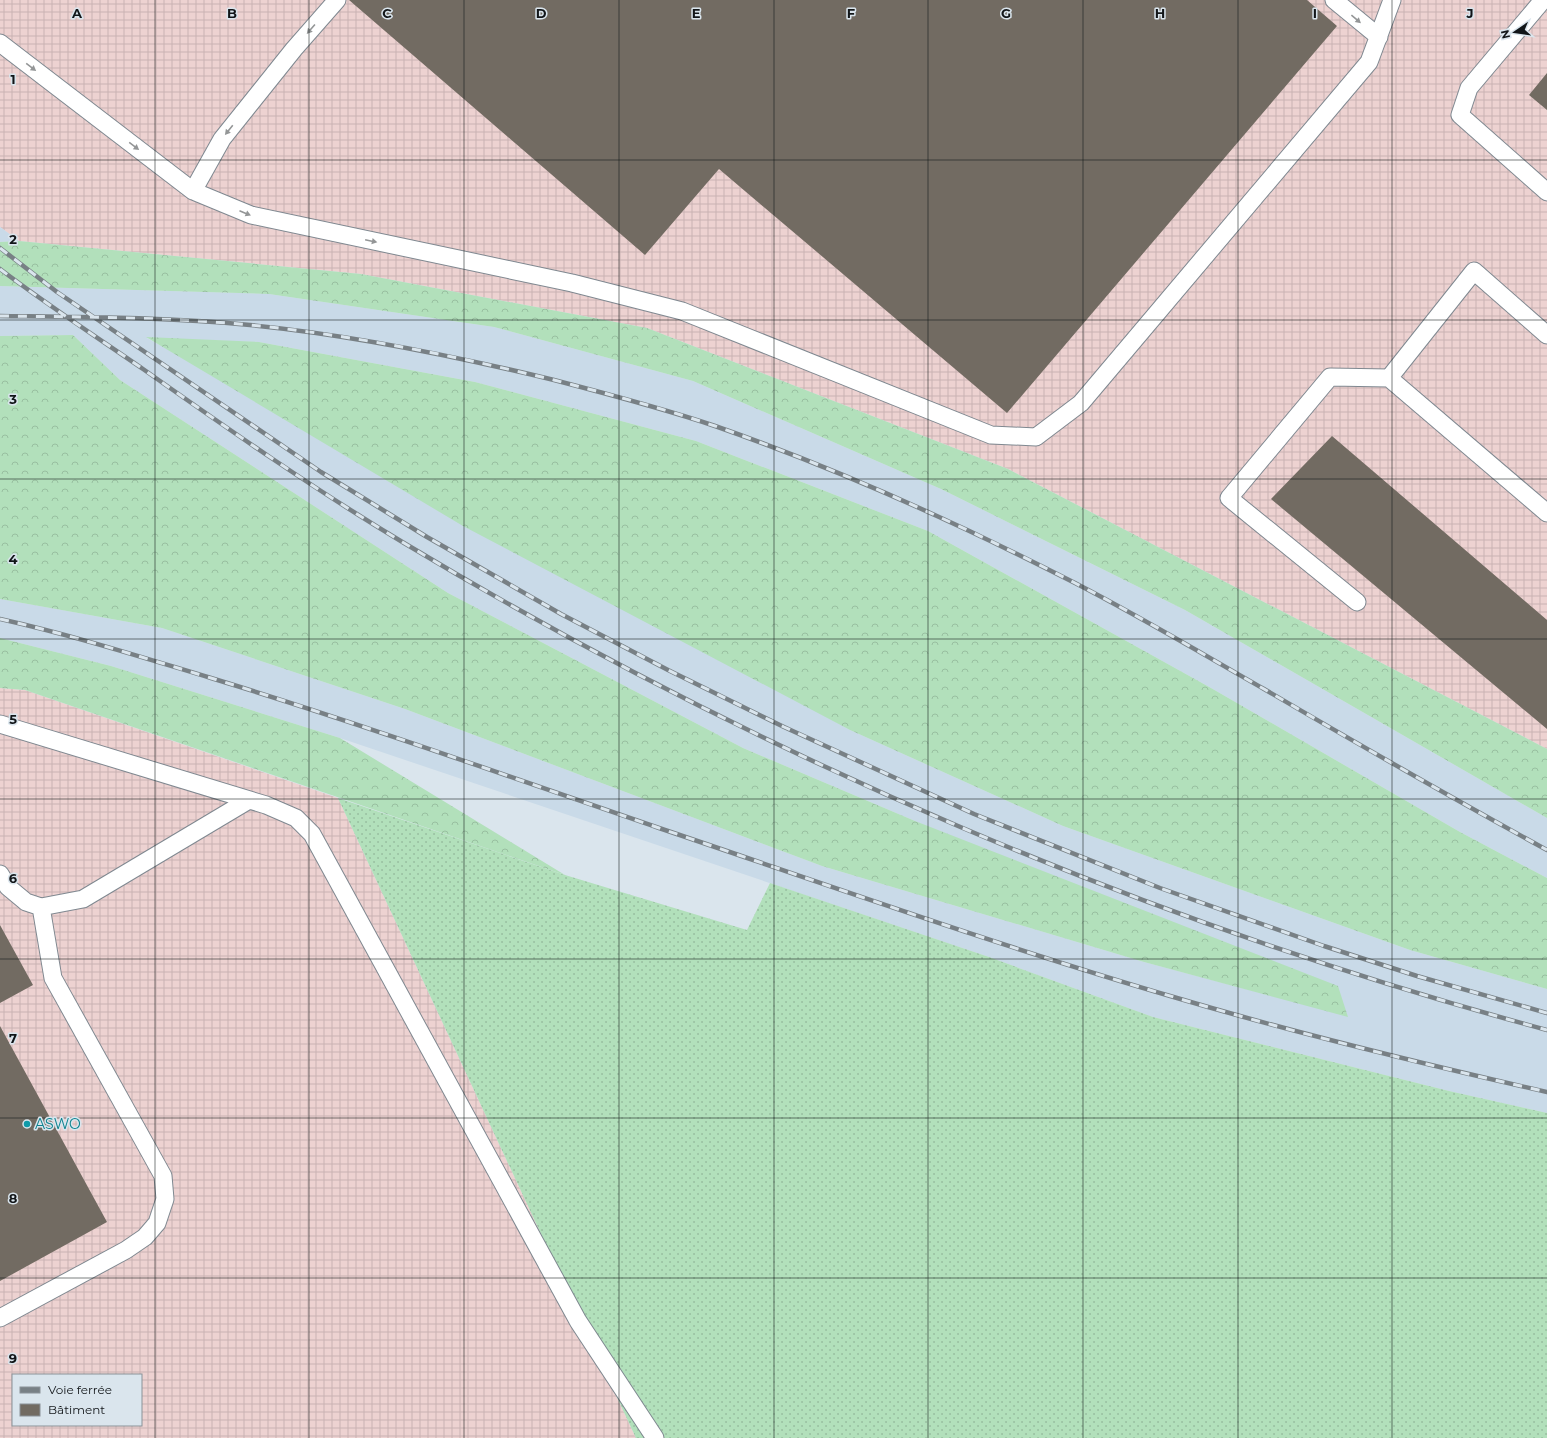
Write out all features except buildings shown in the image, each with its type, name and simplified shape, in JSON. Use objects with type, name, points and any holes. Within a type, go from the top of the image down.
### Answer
[{"type":"lane","points":[[193,191],[222,139],[294,48],[337,0]]},
{"type":"lane","points":[[1334,0],[1379,37]]},
{"type":"lane","points":[[0,43],[193,191],[251,215],[572,283],[682,311],[991,435],[1036,438],[1081,403],[1370,62],[1392,0]]},
{"type":"lane","points":[[1544,0],[1469,88],[1460,115],[1547,192]]},
{"type":"lane","points":[[1388,378],[1474,271],[1547,335]]},
{"type":"lane","points":[[1357,602],[1230,498],[1330,378],[1388,378],[1547,513]]},
{"type":"lane","points":[[0,724],[266,805],[296,818],[312,834],[578,1321],[655,1438]]},
{"type":"lane","points":[[0,874],[8,887],[26,902],[41,907],[83,899],[249,800]]},
{"type":"lane","points":[[0,1318],[126,1250],[145,1237],[157,1223],[165,1200],[164,1176],[53,978],[41,907]]},
{"type":"shaded area","points":[[0,0],[1547,0],[1547,749],[1008,469],[647,328],[361,274],[19,241],[0,227]]},
{"type":"shaded area","points":[[0,227],[19,241],[0,242]]},
{"type":"shaded area","points":[[0,286],[269,294],[494,327],[693,381],[941,489],[1185,610],[1547,818],[1547,878],[1460,832],[1211,688],[928,531],[696,441],[475,382],[259,342],[147,338],[850,730],[1063,826],[1410,950],[1547,989],[1547,1113],[1449,1091],[1153,1017],[989,957],[340,738],[111,666],[0,638],[0,599],[162,628],[405,709],[822,866],[1144,962],[1348,1016],[915,821],[743,748],[448,593],[120,380],[73,335],[0,336]]},
{"type":"shaded area","points":[[0,688],[25,690],[338,798],[636,1438],[0,1438]]},
{"type":"green space","points":[[19,241],[361,274],[647,328],[1008,469],[1547,749],[1547,818],[1185,610],[941,489],[693,381],[494,327],[269,294],[0,286],[0,242]]},
{"type":"green space","points":[[73,335],[120,380],[448,593],[743,748],[915,821],[1338,986],[1348,1017],[1144,962],[822,866],[405,709],[162,628],[0,599],[0,336]]},
{"type":"green space","points":[[146,337],[259,342],[475,382],[696,441],[928,531],[1211,688],[1460,832],[1547,878],[1547,989],[1410,950],[1063,826],[850,730],[463,526]]},
{"type":"green space","points":[[0,638],[111,666],[340,738],[565,875],[25,690],[0,688]]},
{"type":"green space","points":[[338,798],[565,875],[747,930],[770,883],[989,957],[1153,1017],[1449,1091],[1547,1113],[1547,1438],[636,1438]]},
{"type":"railway","points":[[0,248],[57,292],[321,472],[427,537],[561,614],[668,670],[784,727],[974,814],[1160,888],[1324,946],[1417,976],[1547,1013]]},
{"type":"railway","points":[[0,269],[239,436],[304,480],[404,543],[539,621],[676,694],[816,763],[959,826],[1103,885],[1249,938],[1397,987],[1547,1030]]},
{"type":"railway","points":[[0,316],[188,320],[250,325],[327,334],[404,347],[517,371],[675,413],[715,426],[807,460],[897,498],[987,539],[1075,583],[1123,608],[1405,771],[1547,850]]},
{"type":"railway","points":[[0,619],[54,632],[106,647],[211,678],[324,714],[917,916],[1046,958],[1223,1011],[1315,1036],[1547,1092]]},
{"type":"place","name":"ASWO","points":[[27,1124]]}]
